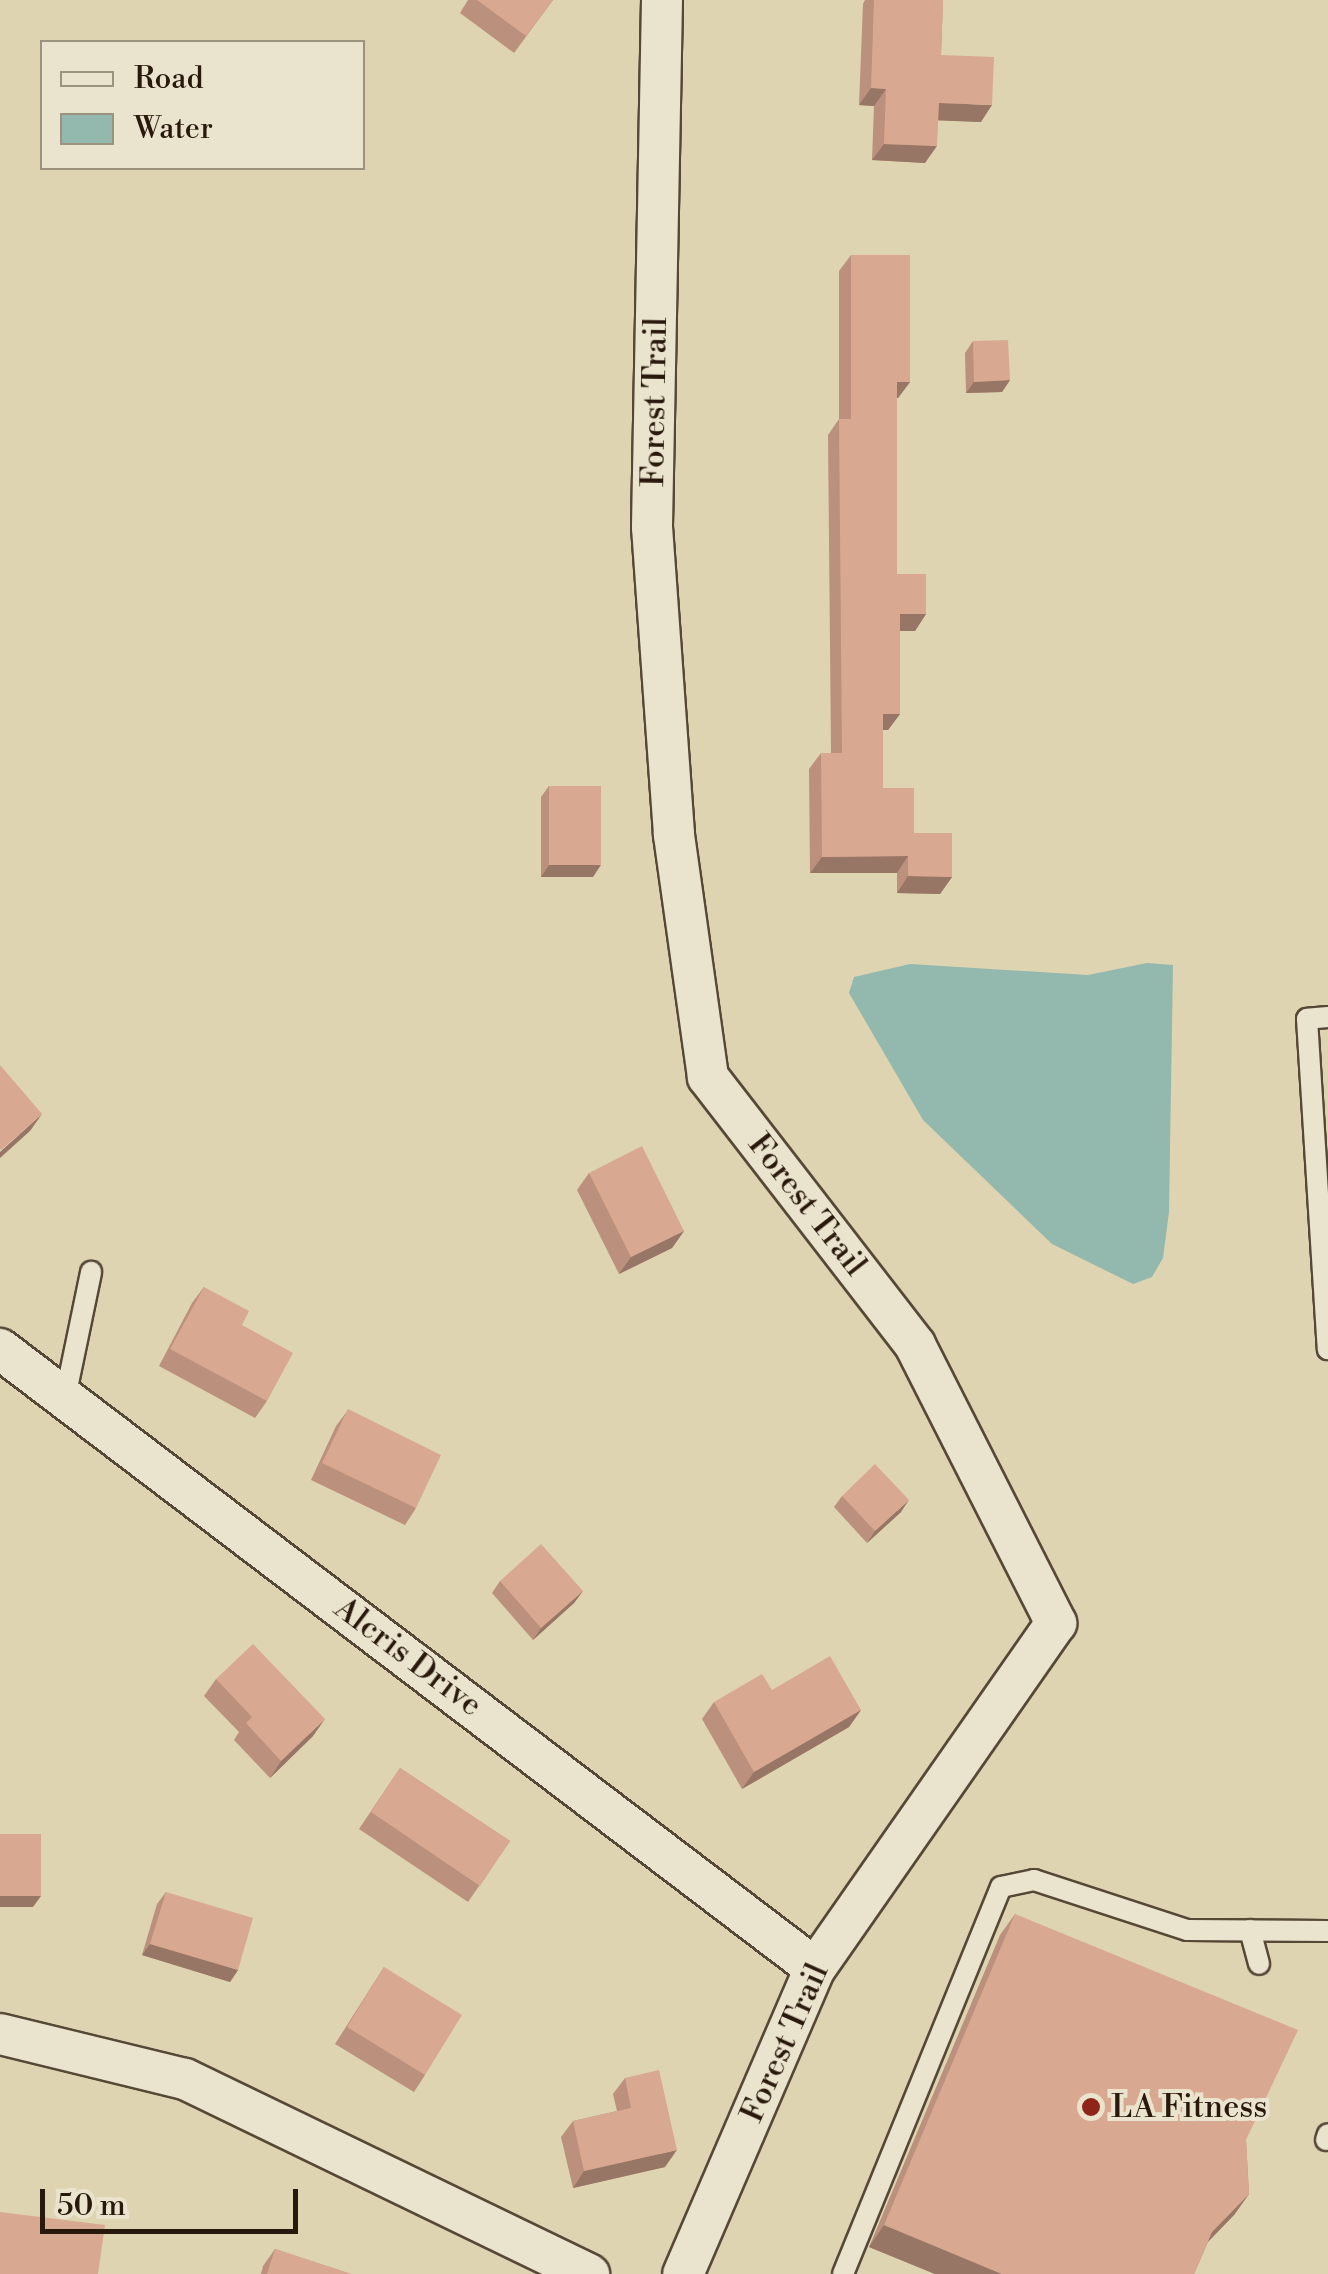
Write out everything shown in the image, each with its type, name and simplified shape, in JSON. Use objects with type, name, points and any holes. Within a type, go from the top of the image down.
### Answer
[{"type":"street","name":"Forest Trail","points":[[662,0],[652,527],[674,835],[708,1077],[916,1345],[1056,1623],[815,1968],[683,2274]]},
{"type":"street","name":"Alcris Drive","points":[[0,1349],[815,1968]]},
{"type":"street","points":[[0,2034],[186,2079],[589,2274]]},
{"type":"lane","points":[[1328,1018],[1307,1019],[1328,1350]]},
{"type":"lane","points":[[65,1398],[84,1341],[91,1272]]},
{"type":"lane","points":[[843,2274],[1001,1888],[1034,1880],[1187,1930],[1328,1931]]},
{"type":"lane","points":[[1250,1930],[1259,1964]]},
{"type":"water","points":[[1147,963],[1173,965],[1169,1212],[1163,1258],[1152,1277],[1133,1284],[1052,1244],[923,1120],[849,993],[854,977],[910,964],[1088,975]]},
{"type":"building","points":[[477,0],[553,0],[526,36]]},
{"type":"building","points":[[874,0],[943,0],[941,55],[994,57],[992,105],[939,103],[937,146],[884,144],[886,89],[871,88]]},
{"type":"building","points":[[851,255],[910,255],[910,382],[897,382],[897,574],[926,574],[926,614],[900,614],[900,714],[883,714],[883,788],[914,788],[914,833],[952,833],[952,877],[908,876],[908,856],[822,857],[821,753],[842,753],[839,419],[851,419]]},
{"type":"building","points":[[1008,340],[1010,380],[974,382],[973,341]]},
{"type":"building","points":[[549,786],[601,786],[601,865],[549,865]]},
{"type":"building","points":[[0,1065],[42,1114],[1,1150],[0,1149]]},
{"type":"building","points":[[642,1146],[684,1231],[631,1257],[589,1173]]},
{"type":"building","points":[[204,1287],[249,1311],[242,1325],[293,1353],[267,1401],[170,1349]]},
{"type":"building","points":[[348,1409],[441,1455],[416,1508],[322,1463]]},
{"type":"building","points":[[875,1464],[909,1500],[875,1531],[842,1496]]},
{"type":"building","points":[[541,1544],[583,1591],[541,1628],[500,1581]]},
{"type":"building","points":[[253,1644],[325,1719],[281,1761],[246,1723],[252,1717],[216,1679]]},
{"type":"building","points":[[830,1656],[861,1710],[754,1772],[714,1702],[762,1674],[772,1690]]},
{"type":"building","points":[[400,1768],[510,1841],[480,1886],[371,1812]]},
{"type":"building","points":[[0,1834],[41,1834],[41,1896],[0,1896]]},
{"type":"building","points":[[166,1892],[253,1918],[238,1970],[150,1944]]},
{"type":"building","name":"LA Fitness","points":[[1015,1914],[1298,2030],[1246,2140],[1249,2194],[1212,2232],[1194,2274],[1002,2274],[884,2225]]},
{"type":"building","points":[[384,1967],[462,2015],[425,2075],[347,2027]]},
{"type":"building","points":[[659,2070],[677,2150],[584,2171],[573,2121],[631,2108],[625,2078]]},
{"type":"building","points":[[0,2212],[105,2225],[98,2274],[0,2274]]},
{"type":"building","points":[[275,2249],[351,2274],[267,2274]]},
{"type":"place","name":"LA Fitness","points":[[1091,2107]]}]
